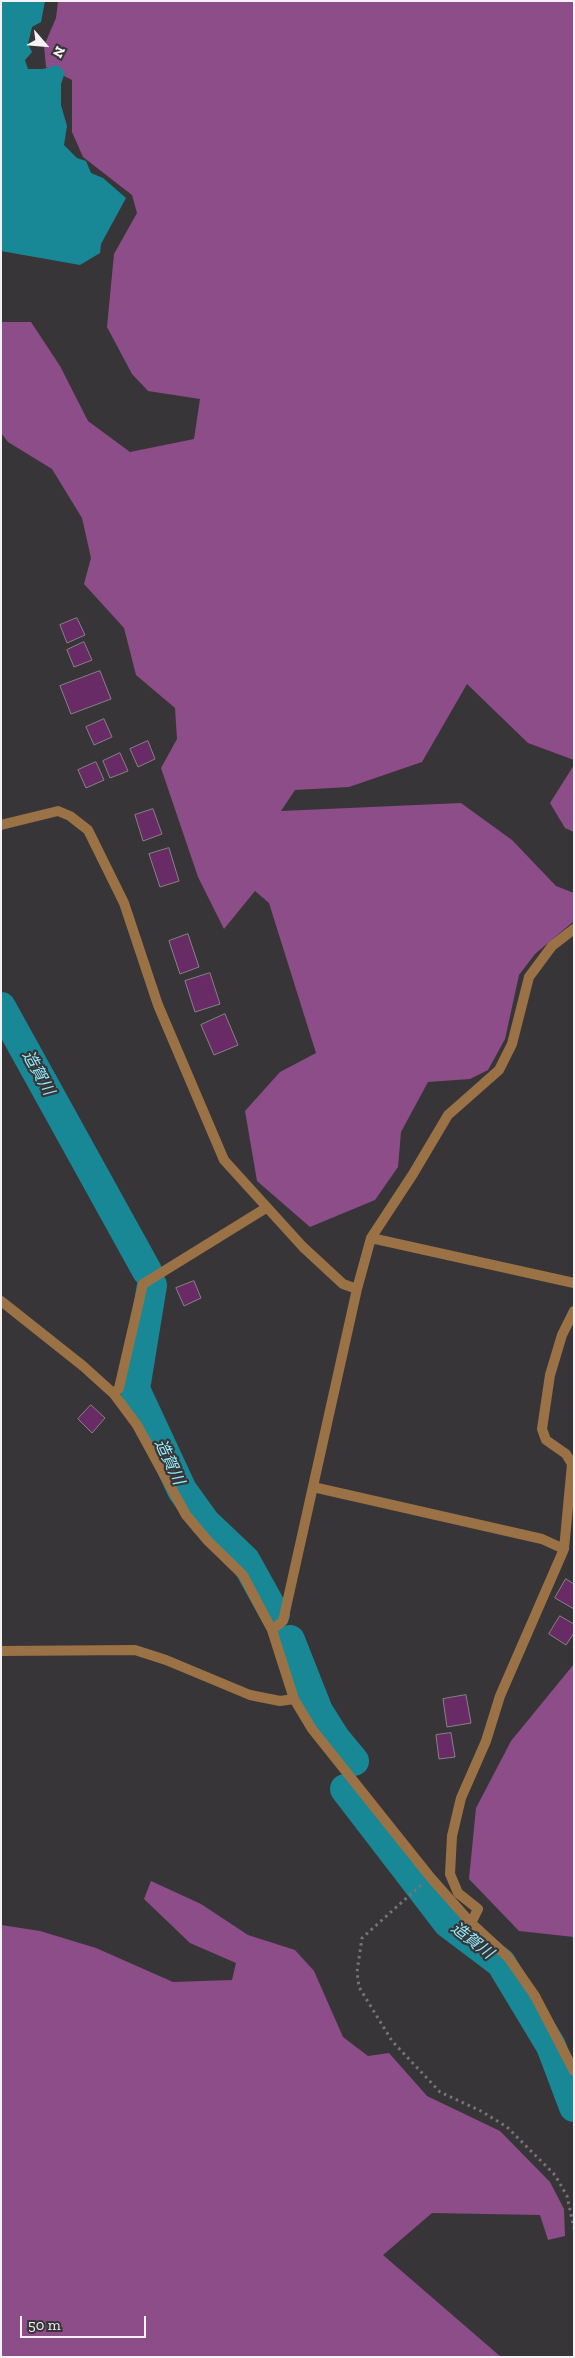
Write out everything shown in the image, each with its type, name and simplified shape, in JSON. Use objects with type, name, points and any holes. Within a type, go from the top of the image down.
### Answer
[{"type":"street","points":[[1,825],[58,812],[70,816],[88,830],[124,903],[158,1005],[224,1160],[303,1247],[343,1284],[357,1289]]},
{"type":"street","points":[[272,1630],[283,1621],[357,1289],[371,1238],[413,1174],[448,1115],[499,1070],[512,1044],[529,978],[552,946],[574,929]]},
{"type":"street","points":[[114,1394],[120,1388],[143,1284],[266,1208]]},
{"type":"street","points":[[371,1238],[574,1283]]},
{"type":"street","points":[[1,1301],[83,1366],[114,1394],[137,1425],[186,1515],[208,1541],[243,1575],[272,1630],[294,1699],[312,1729],[418,1863],[471,1924],[508,1957],[536,1996],[574,2071]]},
{"type":"street","points":[[471,1924],[478,1909],[458,1893],[450,1874],[452,1836],[461,1798],[486,1741],[500,1696],[564,1549],[572,1464],[566,1454],[546,1440],[542,1429],[550,1375],[562,1335],[574,1311]]},
{"type":"street","points":[[314,1488],[542,1539],[564,1549]]},
{"type":"street","points":[[1,1651],[135,1650],[166,1660],[250,1695],[280,1701],[294,1699]]},
{"type":"path","points":[[424,1883],[362,1938],[357,1972],[359,1987],[392,2041],[440,2092],[481,2111],[507,2127],[555,2175],[567,2196],[574,2228]]},
{"type":"shaded area","points":[[58,1],[574,1],[574,760],[528,743],[467,684],[422,762],[349,787],[295,790],[281,811],[461,803],[512,840],[556,886],[574,893],[574,921],[535,954],[519,975],[505,1039],[488,1070],[470,1079],[428,1082],[401,1132],[398,1167],[375,1200],[310,1227],[257,1181],[245,1111],[280,1072],[316,1053],[269,903],[255,891],[224,929],[198,877],[161,768],[177,739],[175,708],[136,675],[124,628],[84,584],[91,558],[82,518],[52,469],[8,442],[1,433],[1,322],[31,322],[60,366],[88,421],[130,452],[194,439],[200,399],[148,391],[132,374],[107,327],[114,254],[137,213],[132,195],[83,157],[72,132],[72,80],[46,67],[44,46],[56,18]]},
{"type":"shaded area","points":[[574,765],[574,832],[565,828],[550,803]]},
{"type":"shaded area","points":[[574,1664],[574,1937],[519,1931],[469,1879],[476,1808],[511,1741]]},
{"type":"shaded area","points":[[151,1881],[201,1904],[248,1935],[295,1950],[314,1971],[343,2037],[368,2056],[389,2053],[427,2096],[500,2131],[550,2182],[564,2209],[565,2236],[548,2240],[540,2215],[432,2213],[383,2255],[501,2357],[1,2357],[1,1925],[40,1931],[96,1948],[173,1982],[232,1980],[236,1963],[190,1943],[144,1899]]},
{"type":"water","points":[[1,1],[45,1],[41,22],[32,27],[28,44],[32,52],[25,60],[28,69],[43,69],[57,65],[65,72],[61,84],[61,105],[67,126],[64,145],[77,158],[86,161],[91,173],[103,178],[126,198],[101,244],[100,253],[80,265],[1,251]]},
{"type":"building","points":[[77,618],[85,635],[67,643],[60,625]]},
{"type":"building","points":[[84,642],[92,660],[74,667],[67,650]]},
{"type":"building","points":[[100,671],[111,699],[71,714],[60,686]]},
{"type":"building","points":[[104,719],[112,737],[94,745],[86,727]]},
{"type":"building","points":[[148,741],[155,759],[138,767],[130,749]]},
{"type":"building","points":[[120,753],[128,771],[110,778],[103,761]]},
{"type":"building","points":[[96,762],[104,780],[86,788],[78,770]]},
{"type":"building","points":[[153,809],[162,834],[143,841],[135,815]]},
{"type":"building","points":[[169,848],[179,881],[160,887],[149,854]]},
{"type":"building","points":[[188,934],[199,967],[180,974],[169,941]]},
{"type":"building","points":[[210,973],[220,1004],[195,1012],[185,981]]},
{"type":"building","points":[[225,1014],[238,1045],[214,1055],[201,1025]]},
{"type":"building","points":[[194,1281],[201,1298],[184,1306],[176,1288]]},
{"type":"building","points":[[91,1405],[105,1418],[92,1433],[78,1419]]},
{"type":"building","points":[[566,1579],[574,1584],[574,1609],[555,1598]]},
{"type":"building","points":[[560,1616],[574,1624],[574,1633],[566,1645],[549,1634]]},
{"type":"building","points":[[466,1695],[471,1723],[447,1727],[443,1699]]},
{"type":"building","points":[[451,1733],[455,1757],[439,1759],[436,1735]]},
{"type":"waterway","name":"造賀川","points":[[1,1007],[147,1271]]},
{"type":"waterway","name":"造賀川","points":[[152,1285],[135,1389],[182,1490],[205,1522],[245,1560],[275,1614]]},
{"type":"waterway","name":"造賀川","points":[[290,1640],[318,1711],[335,1738],[354,1761]]},
{"type":"waterway","name":"造賀川","points":[[345,1789],[448,1923],[501,1963],[551,2046],[574,2107]]}]
